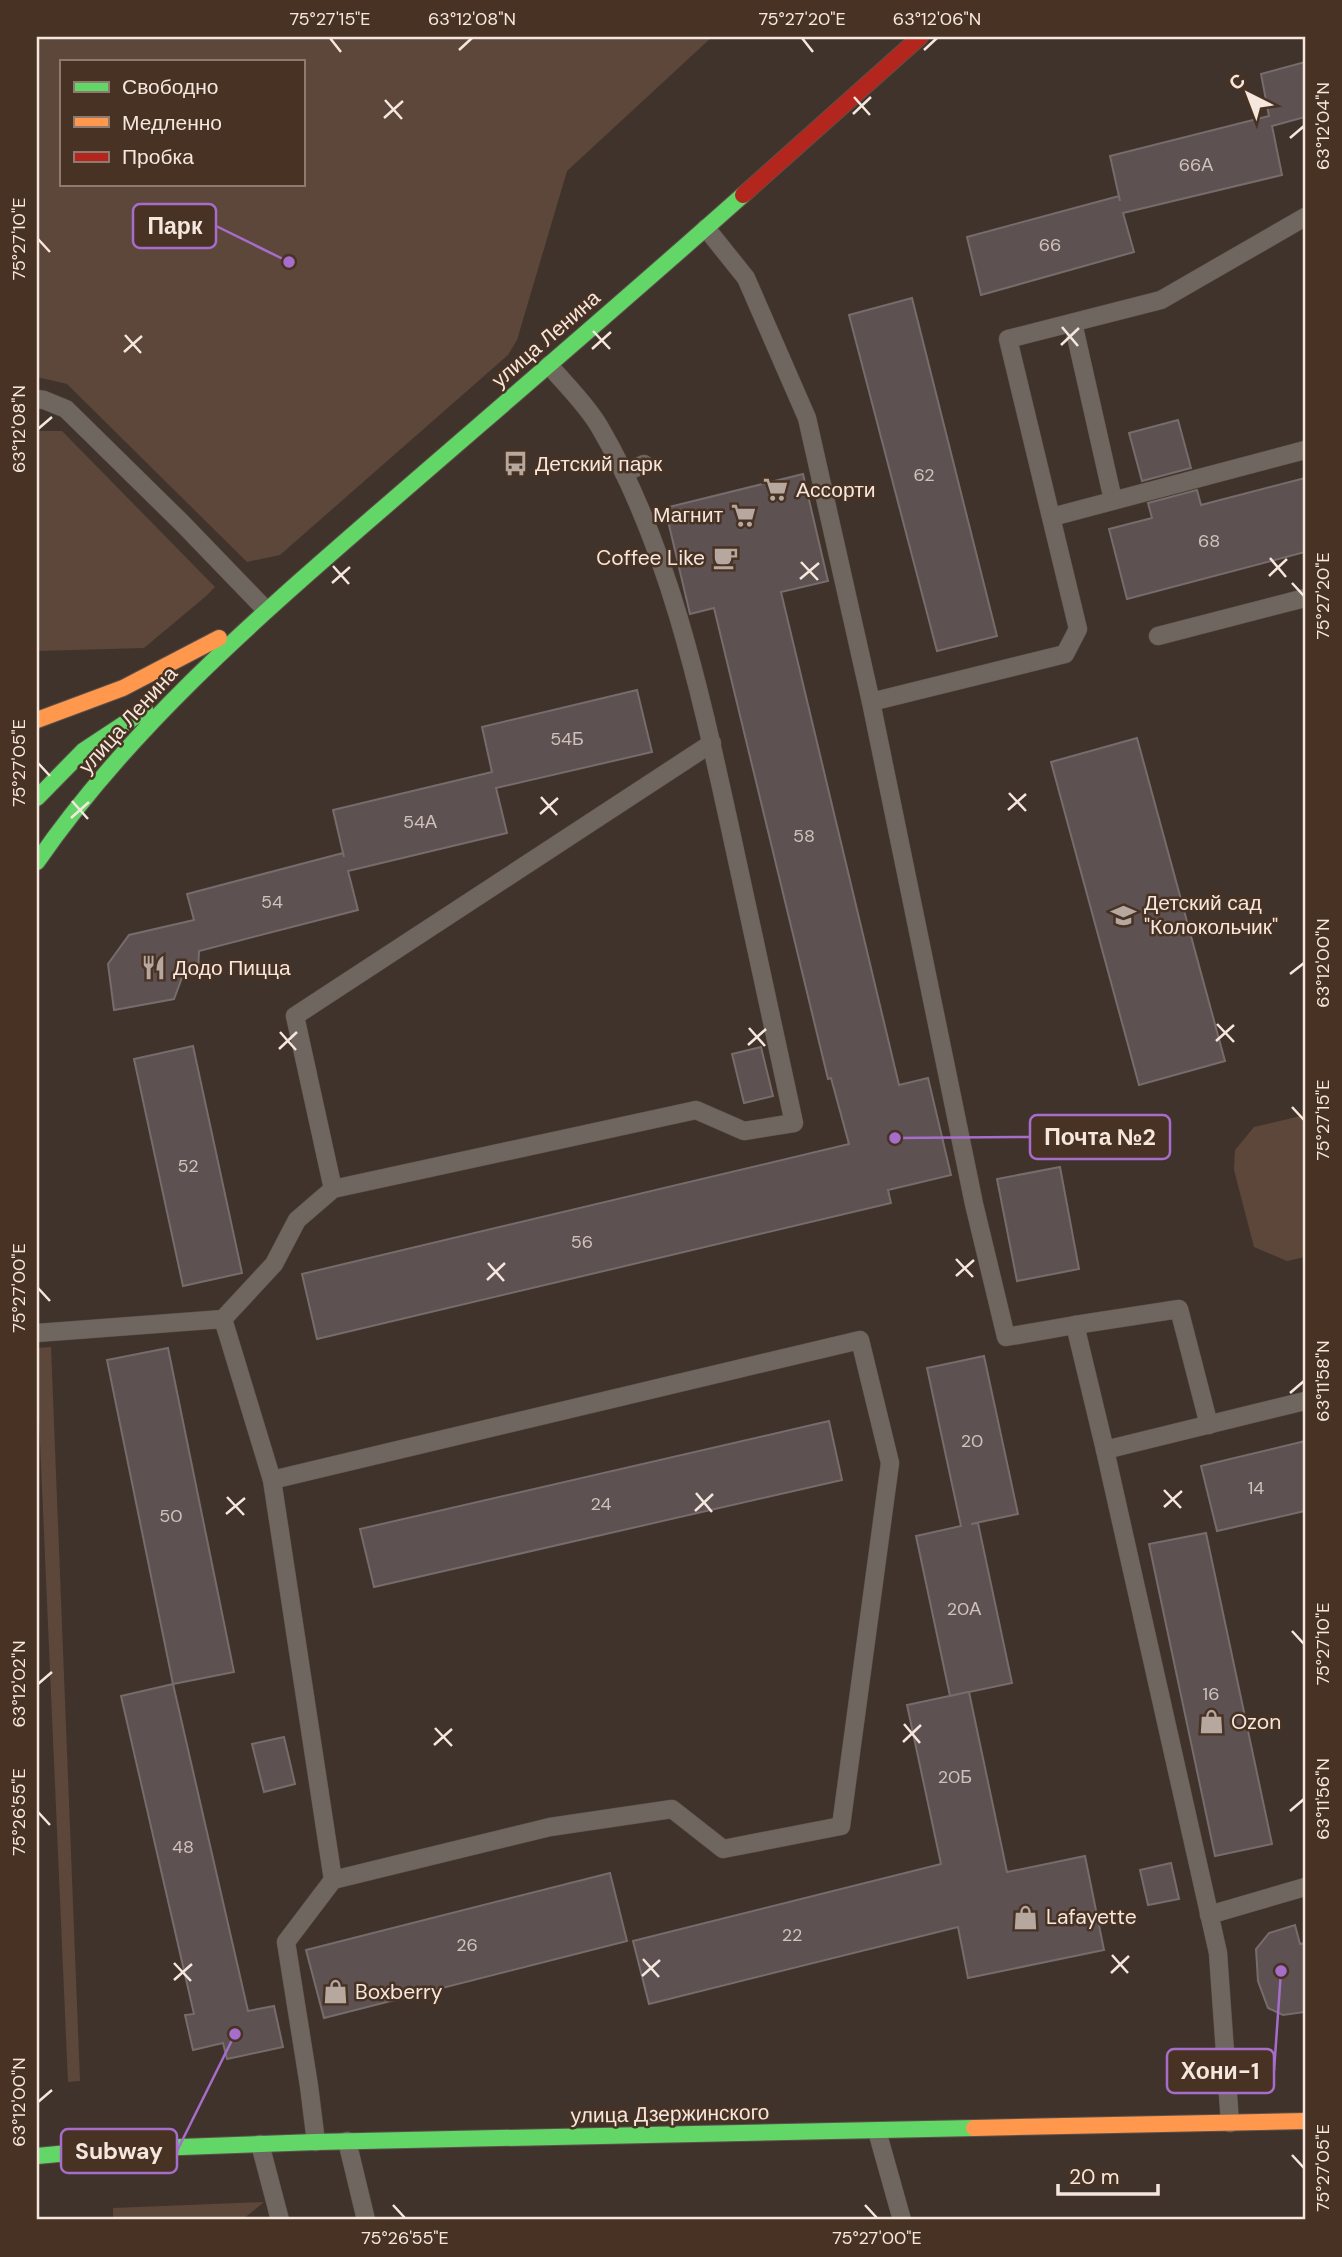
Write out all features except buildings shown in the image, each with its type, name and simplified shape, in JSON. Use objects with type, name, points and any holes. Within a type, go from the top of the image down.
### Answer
[{"type":"main road","name":"улица Ленина","points":[[37,862],[89,795],[199,674],[266,610],[706,228],[920,37]]},
{"type":"main road","points":[[37,720],[123,688],[266,610]]},
{"type":"main road","name":"улица Ленина","points":[[37,798],[83,751],[199,674]]},
{"type":"main road","points":[[40,773],[83,751]]},
{"type":"main road","name":"улица Дзержинского","points":[[37,2156],[100,2150],[347,2141],[1305,2121]]},
{"type":"lane","points":[[871,702],[1065,654],[1078,629],[1008,339],[1161,300],[1305,216]]},
{"type":"lane","points":[[706,228],[746,278],[787,390],[807,418],[871,702],[974,1204],[1006,1337],[1179,1309],[1209,1425]]},
{"type":"lane","points":[[1073,323],[1113,500]]},
{"type":"lane","points":[[37,1333],[223,1319],[274,1264],[297,1220],[333,1189],[696,1110],[744,1131],[794,1123],[712,743],[691,661],[655,547],[624,473],[599,425],[549,365]]},
{"type":"lane","points":[[37,399],[66,409],[266,610]]},
{"type":"lane","points":[[1052,517],[1305,450]]},
{"type":"lane","points":[[624,473],[644,464]]},
{"type":"lane","points":[[1158,636],[1305,598]]},
{"type":"lane","points":[[333,1189],[295,1016],[712,743]]},
{"type":"lane","points":[[223,1319],[272,1480],[333,1880]]},
{"type":"lane","points":[[1075,1325],[1217,1953],[1230,2123]]},
{"type":"lane","points":[[272,1480],[860,1340],[890,1463],[841,1826],[723,1849],[671,1809],[550,1827],[333,1880],[286,1942],[316,2142]]},
{"type":"lane","points":[[1105,1450],[1305,1401]]},
{"type":"lane","points":[[1209,1915],[1305,1886]]},
{"type":"lane","points":[[877,2131],[902,2220]]},
{"type":"lane","points":[[347,2141],[366,2220]]},
{"type":"lane","points":[[260,2144],[280,2220]]},
{"type":"shaded area","points":[[37,37],[712,37],[567,171],[517,340],[508,355],[280,555],[247,562],[67,384],[37,377]]},
{"type":"shaded area","points":[[37,431],[62,431],[215,587],[144,648],[37,651]]},
{"type":"shaded area","points":[[1305,1115],[1305,1257],[1287,1261],[1254,1247],[1234,1170],[1235,1150],[1254,1127]]},
{"type":"shaded area","points":[[51,1347],[80,2081],[68,2082],[37,1373],[37,1348]]},
{"type":"shaded area","points":[[264,2202],[242,2220],[113,2220],[113,2208]]},
{"type":"traffic: fast","points":[[37,862],[113,765],[154,720],[242,633],[743,195]]},
{"type":"traffic: fast","points":[[37,798],[83,751],[145,710]]},
{"type":"traffic: fast","points":[[37,2156],[100,2150],[316,2142],[974,2128]]},
{"type":"traffic: slow","points":[[37,720],[123,688],[219,638]]},
{"type":"traffic: slow","points":[[974,2128],[1305,2121]]},
{"type":"traffic: jam","points":[[743,195],[920,37]]},
{"type":"place","name":"Парк","points":[[289,262]]},
{"type":"place","name":"Детский парк","points":[[515,464]]},
{"type":"place","name":"Ассорти","points":[[776,490]]},
{"type":"place","name":"Магнит","points":[[743,515]]},
{"type":"place","name":"Coffee Like","points":[[725,558]]},
{"type":"place","name":"Детский сад \"Колокольчик\"","points":[[1124,915]]},
{"type":"place","name":"Додо Пицца","points":[[153,968]]},
{"type":"place","name":"Почта №2","points":[[895,1138]]},
{"type":"place","name":"Ozon","points":[[1211,1722]]},
{"type":"place","name":"Lafayette","points":[[1026,1917]]},
{"type":"place","name":"Хони-1","points":[[1281,1971]]},
{"type":"place","name":"Boxberry","points":[[335,1992]]},
{"type":"place","name":"Subway","points":[[235,2034]]}]
